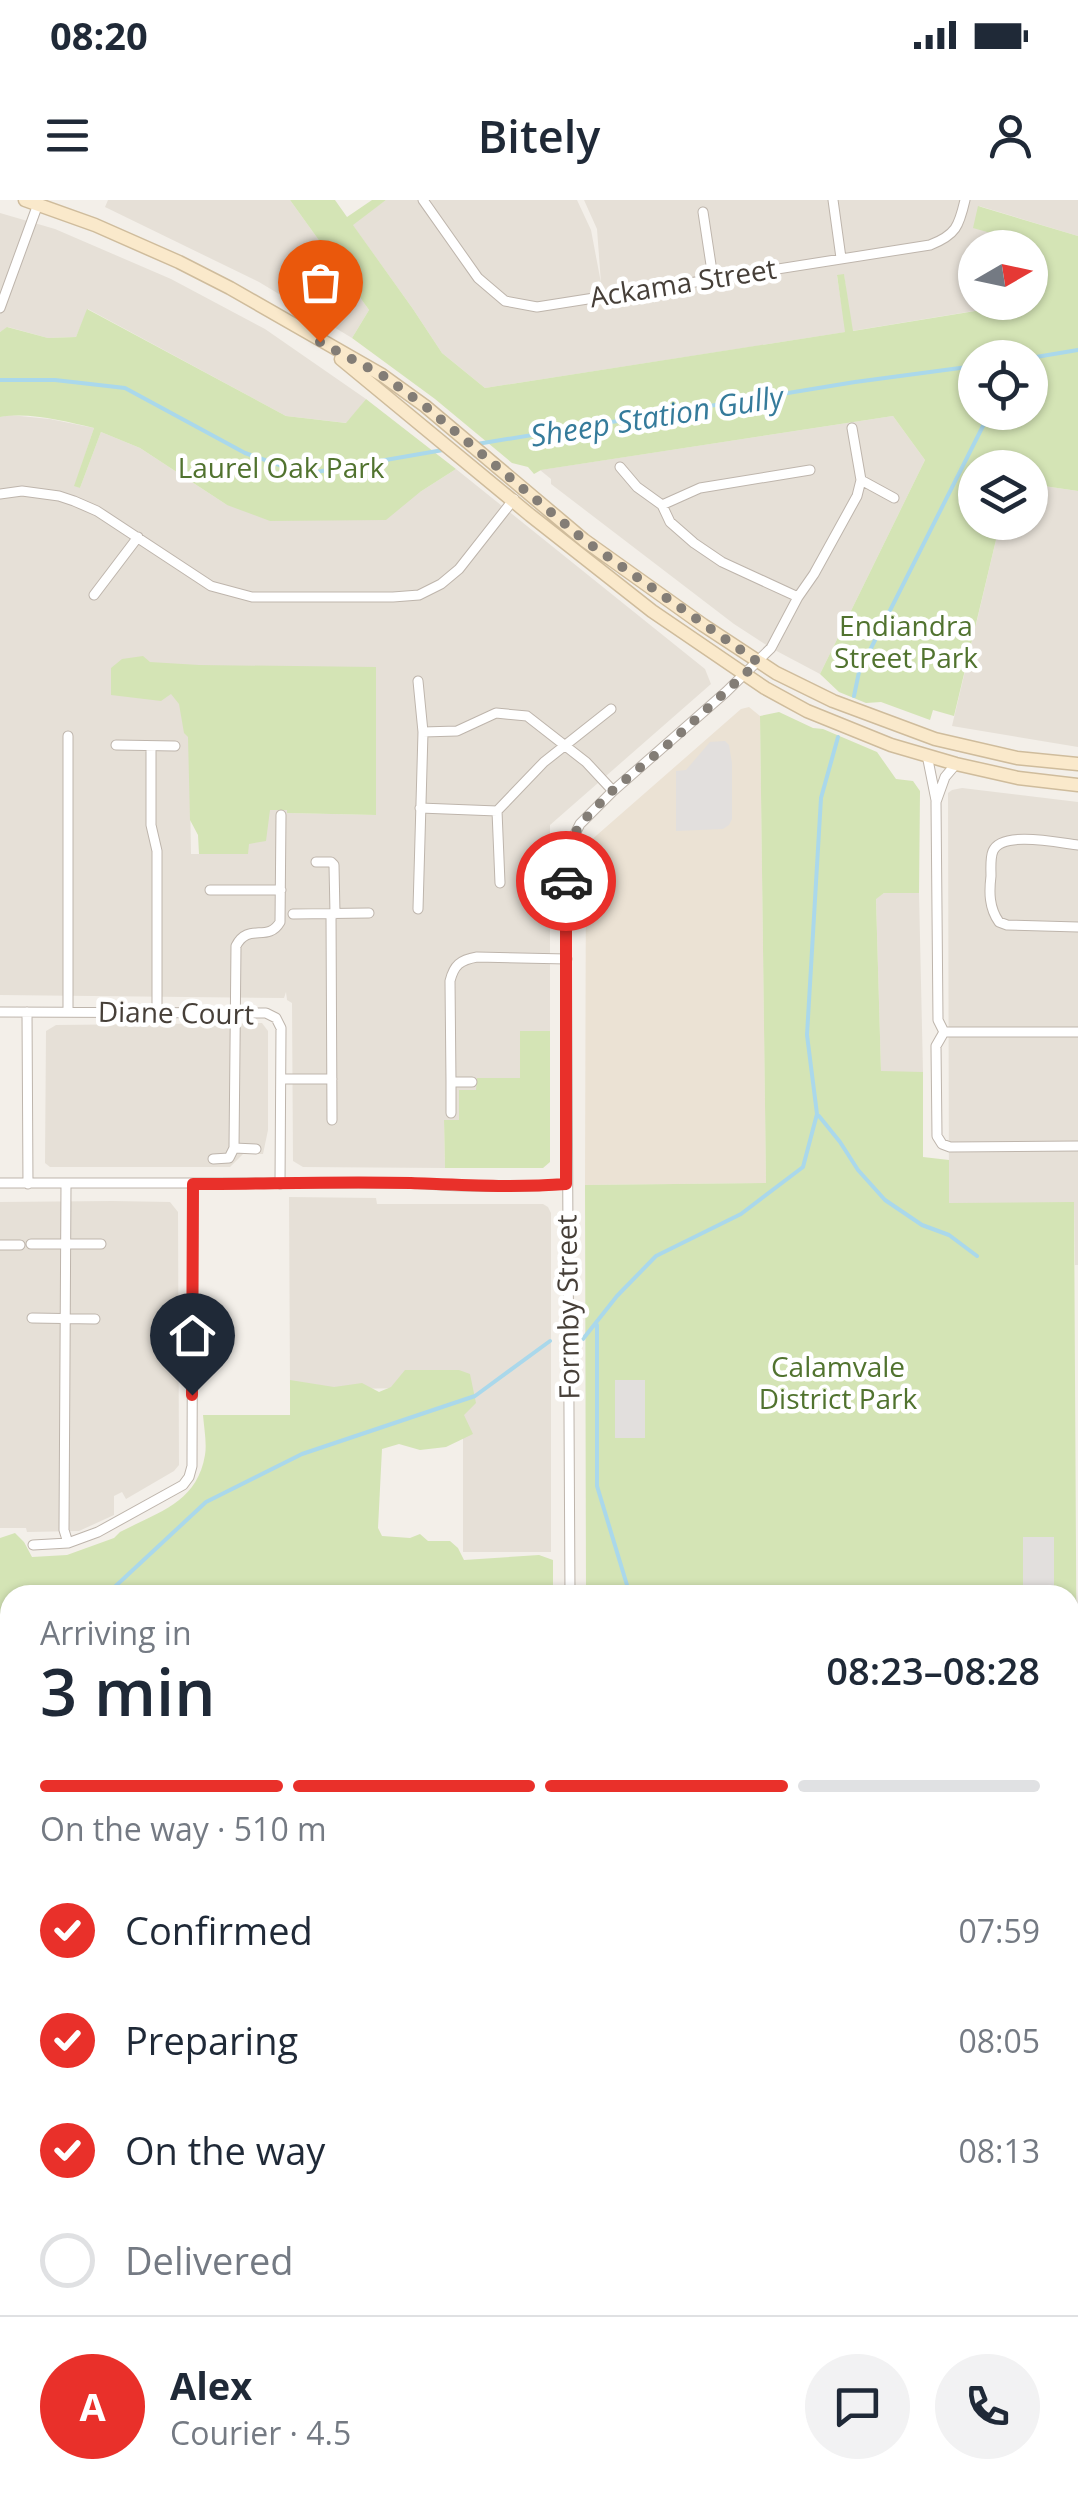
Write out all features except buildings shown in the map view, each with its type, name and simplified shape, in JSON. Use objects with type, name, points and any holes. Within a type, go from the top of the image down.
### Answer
[{"type":"main road","points":[[31,202],[179,262],[382,375],[486,458],[518,495],[652,610],[744,674],[808,711],[891,745],[956,764],[1018,778],[1078,785]]},
{"type":"main road","points":[[320,342],[470,464],[758,662],[833,701],[935,740],[1017,758],[1078,764]]},
{"type":"street","name":"Ackama Street","points":[[423,200],[478,278],[506,300],[537,307],[930,245],[946,239],[960,223],[965,200]]},
{"type":"street","points":[[832,200],[840,258]]},
{"type":"street","points":[[0,308],[31,202]]},
{"type":"street","points":[[703,212],[713,278]]},
{"type":"street","points":[[852,428],[861,480],[894,498]]},
{"type":"street","points":[[620,467],[637,487],[662,505],[670,522],[694,543],[722,562],[798,597]]},
{"type":"street","points":[[662,505],[700,488],[810,470]]},
{"type":"street","name":"Formby Street","points":[[570,1585],[566,1184],[569,846],[580,824],[612,791],[771,648],[857,496],[861,480]]},
{"type":"street","points":[[0,494],[59,496],[97,511],[211,586],[252,597],[419,594],[442,584],[459,569],[518,495]]},
{"type":"street","points":[[94,595],[138,537]]},
{"type":"street","points":[[418,682],[422,732],[418,909]]},
{"type":"street","points":[[500,883],[497,811],[544,762],[611,709]]},
{"type":"street","points":[[422,732],[457,732],[496,712],[527,716],[586,762],[612,791]]},
{"type":"street","points":[[68,736],[68,1012]]},
{"type":"street","points":[[116,745],[175,746]]},
{"type":"street","points":[[151,746],[151,825],[157,851],[157,1013]]},
{"type":"street","points":[[927,755],[936,802],[938,1020],[944,1032]]},
{"type":"street","points":[[936,802],[945,777],[956,764]]},
{"type":"street","points":[[420,808],[497,811]]},
{"type":"street","points":[[213,1159],[229,1158],[234,1148],[236,946],[240,936],[269,932],[280,922],[280,816]]},
{"type":"street","points":[[1078,845],[1018,839],[998,845],[993,852],[990,904],[994,916],[1007,924],[1078,927]]},
{"type":"street","points":[[316,862],[334,865],[332,1120]]},
{"type":"street","points":[[210,890],[281,890]]},
{"type":"street","points":[[294,914],[368,914]]},
{"type":"street","points":[[451,1113],[450,981],[454,968],[464,959],[477,957],[566,959]]},
{"type":"street","name":"Diane Court","points":[[0,1012],[266,1013],[276,1018],[282,1028],[280,1184]]},
{"type":"street","points":[[27,1012],[28,1184]]},
{"type":"street","points":[[944,1032],[1078,1032]]},
{"type":"street","points":[[944,1032],[936,1046],[936,1130],[942,1144],[1078,1146]]},
{"type":"street","points":[[282,1079],[332,1079]]},
{"type":"street","points":[[451,1082],[472,1082]]},
{"type":"street","points":[[234,1148],[256,1149]]},
{"type":"street","points":[[0,1183],[566,1184]]},
{"type":"street","points":[[66,1184],[64,1530],[68,1543]]},
{"type":"street","points":[[33,1546],[68,1543],[98,1532],[183,1486],[190,1477],[193,1184]]},
{"type":"street","points":[[0,1245],[101,1244]]},
{"type":"street","points":[[32,1318],[95,1319]]},
{"type":"shaded area","points":[[108,200],[290,200],[369,310],[352,338],[259,282],[105,207]]},
{"type":"shaded area","points":[[386,200],[577,200],[591,230],[601,283],[597,229],[584,200],[1078,200],[1078,236],[979,206],[1006,230],[958,230],[958,314],[852,331],[844,275],[837,276],[846,332],[485,388],[442,353],[352,224]]},
{"type":"shaded area","points":[[0,213],[55,229],[171,279],[265,329],[366,399],[347,423],[286,416],[88,309],[76,337],[48,338],[8,327],[0,332]]},
{"type":"shaded area","points":[[893,416],[925,460],[820,674],[734,624],[551,484],[551,479],[540,470]]},
{"type":"shaded area","points":[[0,417],[50,419],[94,428],[75,485],[80,488],[101,432],[140,448],[227,505],[420,492],[456,469],[705,669],[711,684],[550,825],[550,1031],[520,1032],[520,1079],[477,1078],[477,1090],[459,1120],[444,1121],[445,1168],[303,1167],[293,1161],[292,1003],[286,992],[284,998],[0,995]],"holes":[[[188,668],[376,815],[287,813],[287,802],[248,802],[248,854],[191,854]]]},
{"type":"shaded area","points":[[1048,487],[1078,491],[1078,747],[952,726],[996,540],[1048,540]]},
{"type":"shaded area","points":[[749,707],[760,716],[766,1183],[585,1185],[589,842],[741,709]]},
{"type":"shaded area","points":[[725,741],[729,745],[732,819],[723,829],[676,831],[676,771],[686,770],[710,742]]},
{"type":"shaded area","points":[[962,788],[1078,802],[1078,1265],[1074,1203],[949,1203],[948,793]]},
{"type":"shaded area","points":[[884,893],[919,893],[923,1072],[881,1072],[876,898]]},
{"type":"shaded area","points":[[262,1023],[268,1031],[268,1130],[263,1154],[243,1154],[230,1167],[50,1167],[45,1163],[46,1031],[56,1025]]},
{"type":"shaded area","points":[[289,1197],[376,1198],[377,1204],[548,1207],[551,1552],[463,1552],[463,1387],[290,1390]]},
{"type":"shaded area","points":[[0,1202],[170,1202],[178,1212],[179,1465],[126,1499],[122,1492],[114,1496],[114,1515],[79,1531],[0,1528]]},
{"type":"shaded area","points":[[615,1380],[645,1380],[645,1438],[615,1438]]},
{"type":"shaded area","points":[[1023,1537],[1054,1537],[1054,1585],[1023,1585]]},
{"type":"green space","name":"Endiandra Street Park","points":[[290,200],[335,200],[347,217],[372,200],[386,200],[353,225],[442,353],[485,388],[845,332],[837,275],[844,274],[853,331],[958,314],[958,320],[1048,320],[1048,230],[973,228],[978,206],[1078,236],[1078,491],[1048,487],[1048,450],[958,450],[958,540],[996,540],[954,716],[933,710],[930,720],[839,692],[820,674],[925,460],[893,416],[534,474],[528,467],[512,463],[435,399],[352,338],[369,310]]},
{"type":"green space","name":"Laurel Oak Park","points":[[87,309],[286,416],[346,423],[366,399],[456,469],[386,520],[270,521],[227,505],[140,448],[101,432],[80,488],[74,486],[94,428],[35,416],[0,417],[0,332],[7,327],[48,338],[76,337]]},
{"type":"green space","points":[[143,656],[150,662],[199,665],[376,667],[376,815],[270,810],[266,841],[249,844],[248,854],[199,854],[198,835],[190,820],[188,737],[179,704],[171,694],[161,701],[111,695],[111,668],[122,659]]},
{"type":"green space","name":"Calamvale District Park","points":[[779,712],[877,752],[896,779],[913,781],[920,791],[919,893],[884,893],[876,899],[881,1071],[923,1072],[923,1157],[949,1160],[949,1203],[1074,1202],[1076,1585],[586,1585],[585,1185],[766,1183],[760,716]]},
{"type":"green space","points":[[520,1031],[550,1031],[550,1162],[543,1168],[445,1168],[444,1120],[459,1120],[459,1090],[476,1090],[477,1078],[520,1078]]},
{"type":"green space","points":[[405,1370],[459,1370],[470,1374],[476,1403],[464,1415],[473,1434],[446,1447],[420,1450],[399,1444],[382,1449],[378,1528],[382,1536],[410,1538],[420,1534],[428,1541],[450,1541],[464,1560],[539,1555],[553,1560],[553,1585],[0,1585],[0,1538],[15,1533],[32,1557],[67,1555],[114,1538],[185,1495],[201,1471],[205,1455],[203,1415],[290,1415],[290,1380],[334,1387],[362,1383],[379,1392],[391,1387]]},
{"type":"waterway","name":"Sheep Station Gully","points":[[1048,355],[1078,350]]},
{"type":"waterway","name":"Sheep Station Gully","points":[[477,444],[958,368]]},
{"type":"waterway","name":"Sheep Station Gully","points":[[0,380],[55,380],[125,388],[245,453],[305,474],[443,450]]},
{"type":"waterway","points":[[854,696],[859,672],[981,430]]},
{"type":"waterway","points":[[583,1339],[656,1256],[741,1214],[803,1167],[817,1114],[807,1035],[821,798],[838,737]]},
{"type":"waterway","points":[[819,1116],[885,1200],[922,1225],[949,1235],[977,1256]]},
{"type":"waterway","points":[[597,1325],[597,1486],[627,1585]]},
{"type":"waterway","points":[[117,1585],[206,1502],[302,1454],[475,1396],[550,1341]]},
{"type":"way so far","points":[[320,342],[382,375],[425,406],[584,540],[758,662],[580,824],[569,846],[566,881]]},
{"type":"route","points":[[192,1395],[193,1184],[566,1184],[566,881]]}]
